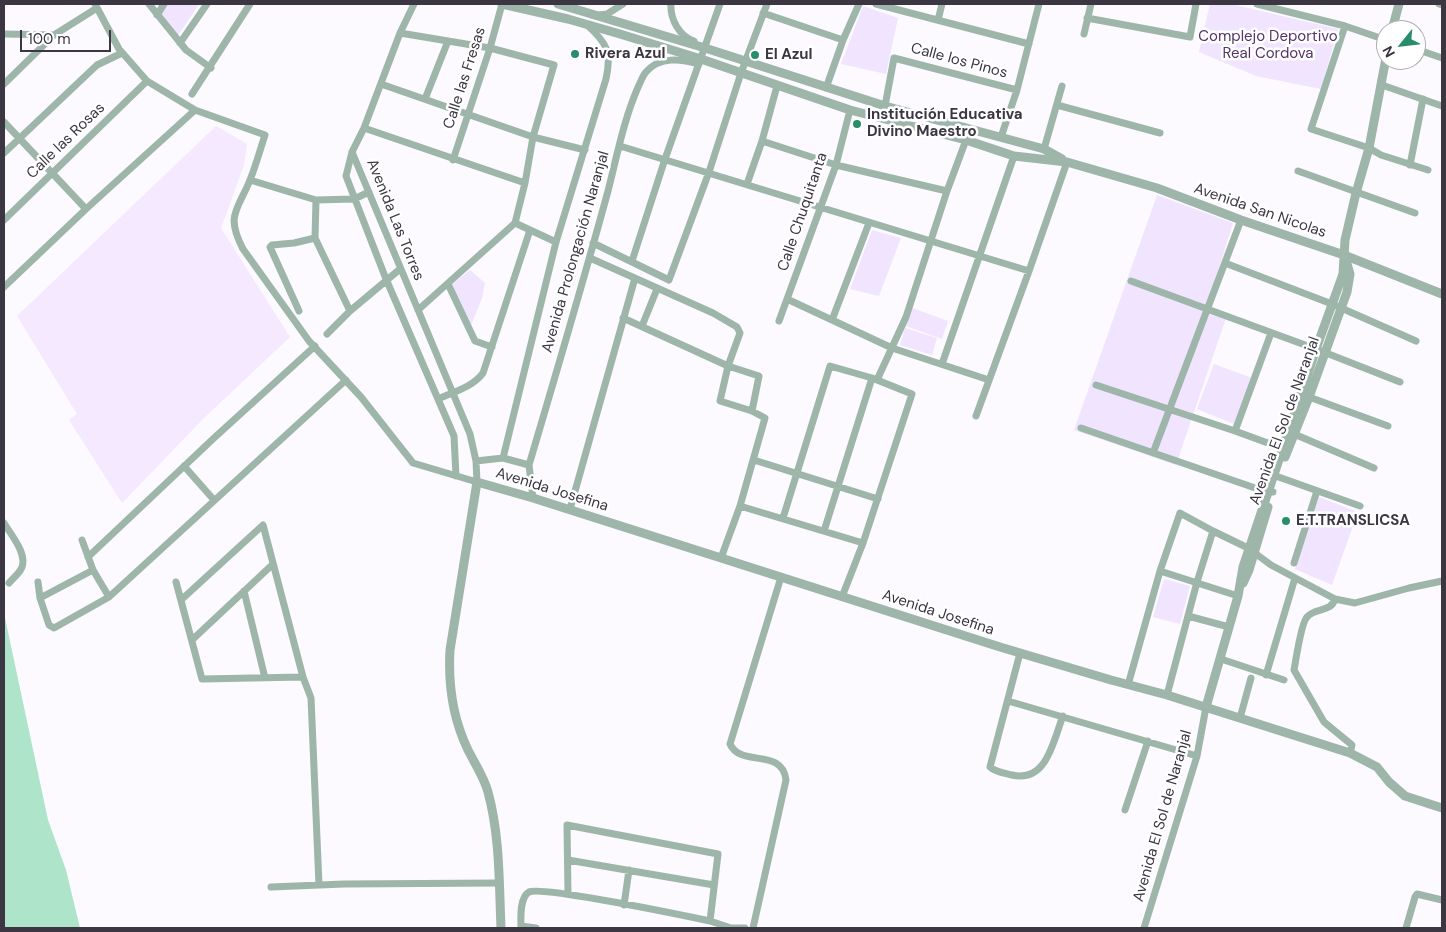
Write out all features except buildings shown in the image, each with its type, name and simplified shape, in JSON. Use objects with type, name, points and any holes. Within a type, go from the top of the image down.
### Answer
[{"type":"street","points":[[149,4],[186,50],[211,68]]},
{"type":"street","points":[[157,15],[164,4]]},
{"type":"street","points":[[180,43],[207,4]]},
{"type":"street","points":[[192,94],[211,68],[250,4]]},
{"type":"street","points":[[352,152],[364,128],[400,33],[414,4]]},
{"type":"street","name":"Avenida San Nicolas","points":[[502,4],[585,24],[850,110],[966,140],[1014,156],[1066,162],[1157,188],[1241,220],[1344,255],[1442,294]]},
{"type":"street","name":"Calle las Fresas","points":[[453,160],[490,48],[502,4]]},
{"type":"street","name":"Avenida San Nicolas","points":[[558,4],[705,47],[885,106],[1044,150],[1066,162]]},
{"type":"street","points":[[593,14],[607,14],[623,4]]},
{"type":"street","points":[[671,4],[673,20],[680,32],[689,40],[705,47]]},
{"type":"street","points":[[632,262],[665,159],[720,4]]},
{"type":"street","points":[[594,243],[669,280],[709,172],[740,73],[767,4]]},
{"type":"street","points":[[826,88],[843,40],[859,4]]},
{"type":"street","points":[[876,4],[1029,44]]},
{"type":"street","points":[[938,20],[942,4]]},
{"type":"street","points":[[1000,137],[1017,90],[1039,4]]},
{"type":"street","points":[[1084,34],[1091,4]]},
{"type":"street","points":[[1087,18],[1190,37],[1196,4]]},
{"type":"street","points":[[1257,4],[1345,26],[1376,37]]},
{"type":"street","points":[[1395,20],[1400,4]]},
{"type":"street","points":[[4,84],[54,35],[96,6],[122,53],[147,81],[195,110],[265,135],[250,180],[234,212],[234,224],[239,240],[314,346],[346,380],[109,597],[54,628],[49,625],[40,598],[38,582]]},
{"type":"street","points":[[763,13],[843,40]]},
{"type":"street","name":"Avenida Prolongación Naranjal","points":[[503,458],[556,242],[585,150],[609,63],[606,47],[598,35],[585,24]]},
{"type":"street","points":[[1345,26],[1311,129],[1428,170]]},
{"type":"street","points":[[400,33],[490,48],[554,65],[534,137],[515,223],[418,310]]},
{"type":"street","points":[[4,34],[54,35]]},
{"type":"street","points":[[425,99],[448,41]]},
{"type":"street","points":[[4,153],[97,65],[122,53]]},
{"type":"street","points":[[1426,53],[1442,58]]},
{"type":"street","name":"Calle los Pinos","points":[[885,106],[894,58],[1017,90]]},
{"type":"street","name":"Avenida Prolongación Naranjal","points":[[533,498],[529,465],[636,93],[645,72],[654,65],[664,61],[700,62]]},
{"type":"street","name":"Avenida El Sol de Naranjal","points":[[1144,928],[1197,756],[1206,708],[1238,596],[1243,566],[1251,550],[1336,306],[1343,274],[1345,240],[1369,148],[1384,70]]},
{"type":"street","name":"Calle las Rosas","points":[[4,220],[147,81]]},
{"type":"street","points":[[381,84],[534,137],[585,150]]},
{"type":"street","points":[[1382,85],[1442,106]]},
{"type":"street","points":[[747,184],[762,142],[777,86]]},
{"type":"street","points":[[1044,150],[1062,86]]},
{"type":"street","points":[[1410,165],[1423,99]]},
{"type":"street","points":[[1057,105],[1160,133]]},
{"type":"street","points":[[4,287],[86,208],[195,110]]},
{"type":"street","name":"Calle Chuquitanta","points":[[779,320],[836,165],[850,110]]},
{"type":"street","points":[[4,122],[86,208]]},
{"type":"street","points":[[364,128],[525,184]]},
{"type":"street","points":[[824,531],[875,379],[906,317],[947,191],[966,140]]},
{"type":"street","points":[[762,142],[836,165],[947,191]]},
{"type":"street","points":[[620,146],[1029,271]]},
{"type":"street","name":"Avenida Las Torres","points":[[352,152],[470,434],[476,460],[477,482]]},
{"type":"street","name":"Avenida Las Torres","points":[[352,152],[346,176],[386,279],[454,436],[456,476]]},
{"type":"street","points":[[942,364],[1014,156]]},
{"type":"street","points":[[976,416],[1029,271],[1066,162]]},
{"type":"street","points":[[1298,171],[1415,213]]},
{"type":"street","points":[[250,180],[316,200],[354,199],[369,192]]},
{"type":"street","points":[[316,200],[315,238],[350,311]]},
{"type":"street","points":[[1153,453],[1241,220]]},
{"type":"street","points":[[515,223],[556,242]]},
{"type":"street","points":[[832,320],[869,223]]},
{"type":"street","points":[[438,398],[478,380],[483,374],[530,230]]},
{"type":"street","points":[[299,311],[270,247],[272,245],[294,243],[315,238]]},
{"type":"street","points":[[590,258],[713,314],[737,327],[740,333],[728,366],[720,402],[752,411],[764,416],[765,420],[740,506],[722,558]]},
{"type":"street","points":[[1225,264],[1336,306],[1416,341]]},
{"type":"street","points":[[327,334],[350,311],[400,269]]},
{"type":"street","points":[[570,509],[635,278]]},
{"type":"street","points":[[1131,282],[1320,350],[1400,382]]},
{"type":"street","points":[[448,284],[475,341],[492,347]]},
{"type":"street","points":[[642,326],[657,288]]},
{"type":"street","points":[[787,299],[892,348],[989,380]]},
{"type":"street","points":[[623,318],[728,366],[759,376],[752,411]]},
{"type":"street","points":[[1235,431],[1271,333]]},
{"type":"street","points":[[88,557],[314,346]]},
{"type":"street","name":"Avenida El Sol de Naranjal","points":[[1285,450],[1294,434],[1309,397],[1320,350]]},
{"type":"street","points":[[783,518],[830,366],[875,379],[912,394],[863,543],[842,597]]},
{"type":"street","name":"Avenida Josefina","points":[[346,380],[413,463],[570,509],[1020,653],[1167,695],[1350,753],[1377,767],[1389,782],[1405,796],[1442,808]]},
{"type":"street","points":[[1096,385],[1235,431],[1285,450]]},
{"type":"street","points":[[1309,397],[1388,426]]},
{"type":"street","points":[[1081,428],[1260,490],[1270,491]]},
{"type":"street","points":[[1294,434],[1374,468]]},
{"type":"street","points":[[476,460],[503,458],[529,465]]},
{"type":"street","points":[[754,460],[878,499]]},
{"type":"street","points":[[184,466],[214,500]]},
{"type":"street","points":[[1276,475],[1360,506]]},
{"type":"street","points":[[477,482],[450,650],[449,668],[452,703],[458,725],[487,788],[493,812],[498,849],[501,928]]},
{"type":"street","points":[[1294,563],[1317,491]]},
{"type":"street","points":[[740,506],[863,543]]},
{"type":"street","points":[[1128,685],[1160,571],[1180,513],[1251,550],[1271,565],[1335,599],[1355,603],[1409,588],[1442,582]]},
{"type":"street","points":[[4,523],[22,557],[22,567],[9,583]]},
{"type":"street","points":[[181,600],[263,525],[303,677],[311,698],[319,885]]},
{"type":"street","points":[[1167,695],[1197,582],[1213,531]]},
{"type":"street","points":[[82,540],[93,570],[109,597]]},
{"type":"street","points":[[192,640],[272,565]]},
{"type":"street","points":[[40,598],[93,570]]},
{"type":"street","points":[[1160,571],[1238,596]]},
{"type":"street","points":[[753,928],[786,780],[785,771],[777,763],[738,753],[732,749],[730,744],[781,577]]},
{"type":"street","points":[[1266,674],[1295,578]]},
{"type":"street","points":[[176,582],[202,679],[303,677]]},
{"type":"street","points":[[244,591],[265,678]]},
{"type":"street","points":[[1335,599],[1334,605],[1330,608],[1311,613],[1305,620],[1294,670],[1324,722],[1350,742],[1352,747],[1350,753]]},
{"type":"street","points":[[1188,616],[1229,626]]},
{"type":"street","points":[[1020,653],[990,767],[995,771],[1021,777],[1028,776],[1040,768],[1045,764],[1063,716]]},
{"type":"street","points":[[1221,659],[1284,680]]},
{"type":"street","points":[[1240,718],[1251,678]]},
{"type":"street","points":[[1008,701],[1148,740],[1197,756]]},
{"type":"street","points":[[1125,810],[1148,740]]},
{"type":"street","points":[[568,894],[567,825],[718,854],[710,921]]},
{"type":"street","points":[[568,860],[714,885]]},
{"type":"street","points":[[624,905],[629,870]]},
{"type":"street","points":[[271,886],[499,883]]},
{"type":"street","points":[[536,928],[521,927],[523,902],[529,892],[537,890],[568,894],[710,921],[731,928],[745,928]]},
{"type":"street","points":[[1406,928],[1417,894],[1442,900]]},
{"type":"shaded area","points":[[216,126],[247,144],[244,165],[221,228],[290,337],[204,418],[122,503],[69,420],[77,414],[17,316]]},
{"type":"shaded area","points":[[4,613],[48,820],[66,870],[80,928],[5,928]]},
{"type":"green space","points":[[167,4],[199,4],[177,37],[160,14]]},
{"type":"green space","name":"Complejo Deportivo Real Cordova","points":[[1210,4],[1231,4],[1338,29],[1321,89],[1256,76],[1199,52]]},
{"type":"green space","points":[[863,6],[898,18],[886,74],[841,64]]},
{"type":"green space","points":[[1157,195],[1233,223],[1206,309],[1226,318],[1176,465],[1074,430]]},
{"type":"green space","points":[[872,230],[901,238],[879,296],[850,289]]},
{"type":"green space","points":[[470,270],[485,283],[482,298],[470,328],[451,285]]},
{"type":"green space","points":[[912,308],[948,321],[942,339],[906,326]]},
{"type":"green space","points":[[905,328],[937,338],[932,355],[900,345]]},
{"type":"green space","points":[[1214,364],[1252,378],[1234,424],[1197,409]]},
{"type":"green space","points":[[1319,497],[1358,512],[1332,585],[1295,569]]},
{"type":"green space","points":[[1164,579],[1190,586],[1180,624],[1153,617]]},
{"type":"place","name":"Rivera Azul","points":[[575,54]]},
{"type":"place","name":"El Azul","points":[[755,55]]},
{"type":"place","name":"Institución Educativa Divino Maestro","points":[[857,124]]},
{"type":"place","name":"E.T.TRANSLICSA","points":[[1286,521]]}]
